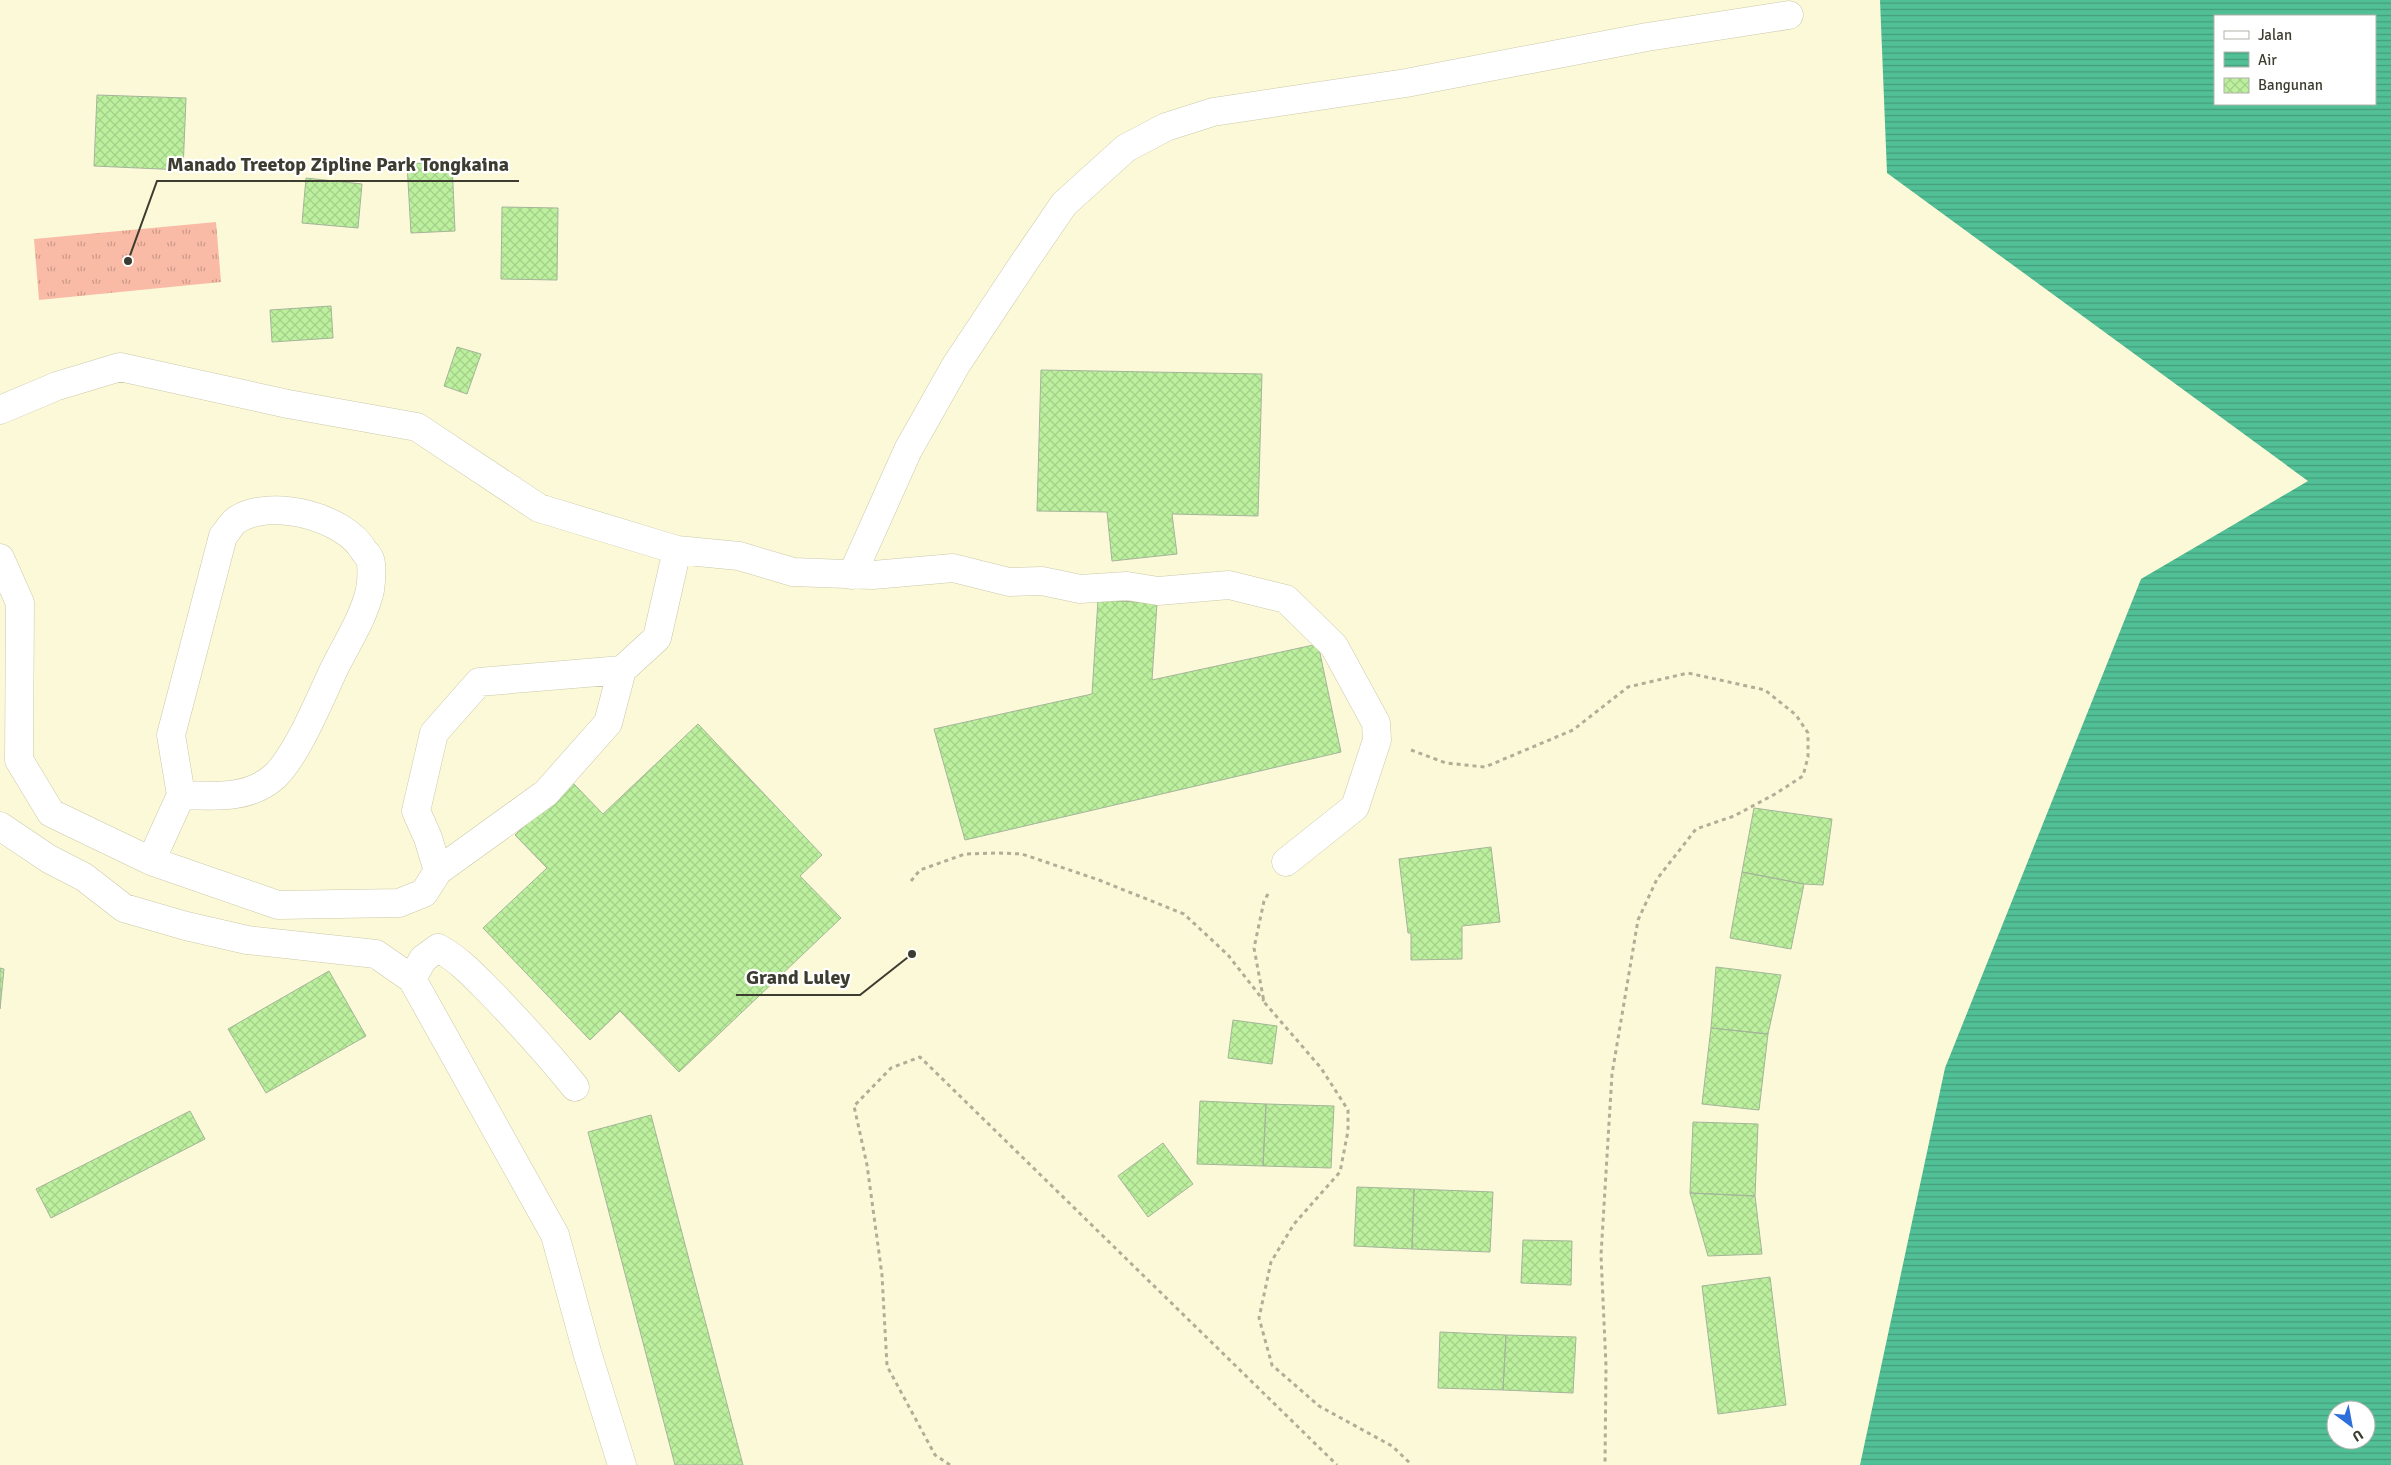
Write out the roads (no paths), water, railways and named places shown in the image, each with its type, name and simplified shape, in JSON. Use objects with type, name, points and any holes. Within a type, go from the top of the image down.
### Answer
[{"type":"lane","points":[[852,574],[908,450],[962,358],[1022,264],[1064,204],[1126,148],[1166,127],[1213,112],[1406,83],[1647,37],[1789,15]]},
{"type":"lane","points":[[0,410],[8,405],[57,386],[120,367],[288,404],[417,427],[539,508],[677,550],[739,556],[793,572],[872,575],[953,568],[1009,582],[1042,581],[1080,589],[1127,586],[1158,590],[1228,585],[1286,598],[1334,646],[1376,723],[1377,740],[1355,807],[1286,862]]},
{"type":"lane","points":[[150,861],[181,794],[171,735],[224,536],[238,519],[259,512],[280,509],[306,514],[344,528],[360,543],[371,563],[370,590],[358,622],[291,756],[274,776],[252,790],[225,797],[181,794]]},
{"type":"lane","points":[[0,558],[20,603],[18,760],[51,813],[150,861],[278,905],[399,903],[424,893],[438,871],[546,793],[608,723],[622,670],[657,638],[677,550]]},
{"type":"lane","points":[[438,871],[428,838],[416,811],[434,733],[479,682],[622,670]]},
{"type":"lane","points":[[0,826],[49,859],[84,877],[124,908],[186,926],[247,940],[376,954],[412,979],[555,1235],[587,1352],[622,1465]]},
{"type":"lane","points":[[412,979],[423,959],[438,948],[450,954],[512,1015],[575,1086]]},
{"type":"water","points":[[1880,0],[2391,0],[2391,1465],[1860,1465],[1945,1068],[2141,579],[2308,481],[1887,173]]},
{"type":"place","name":"Manado Treetop Zipline Park Tongkaina","points":[[128,261]]},
{"type":"place","name":"Grand Luley","points":[[912,954]]}]
